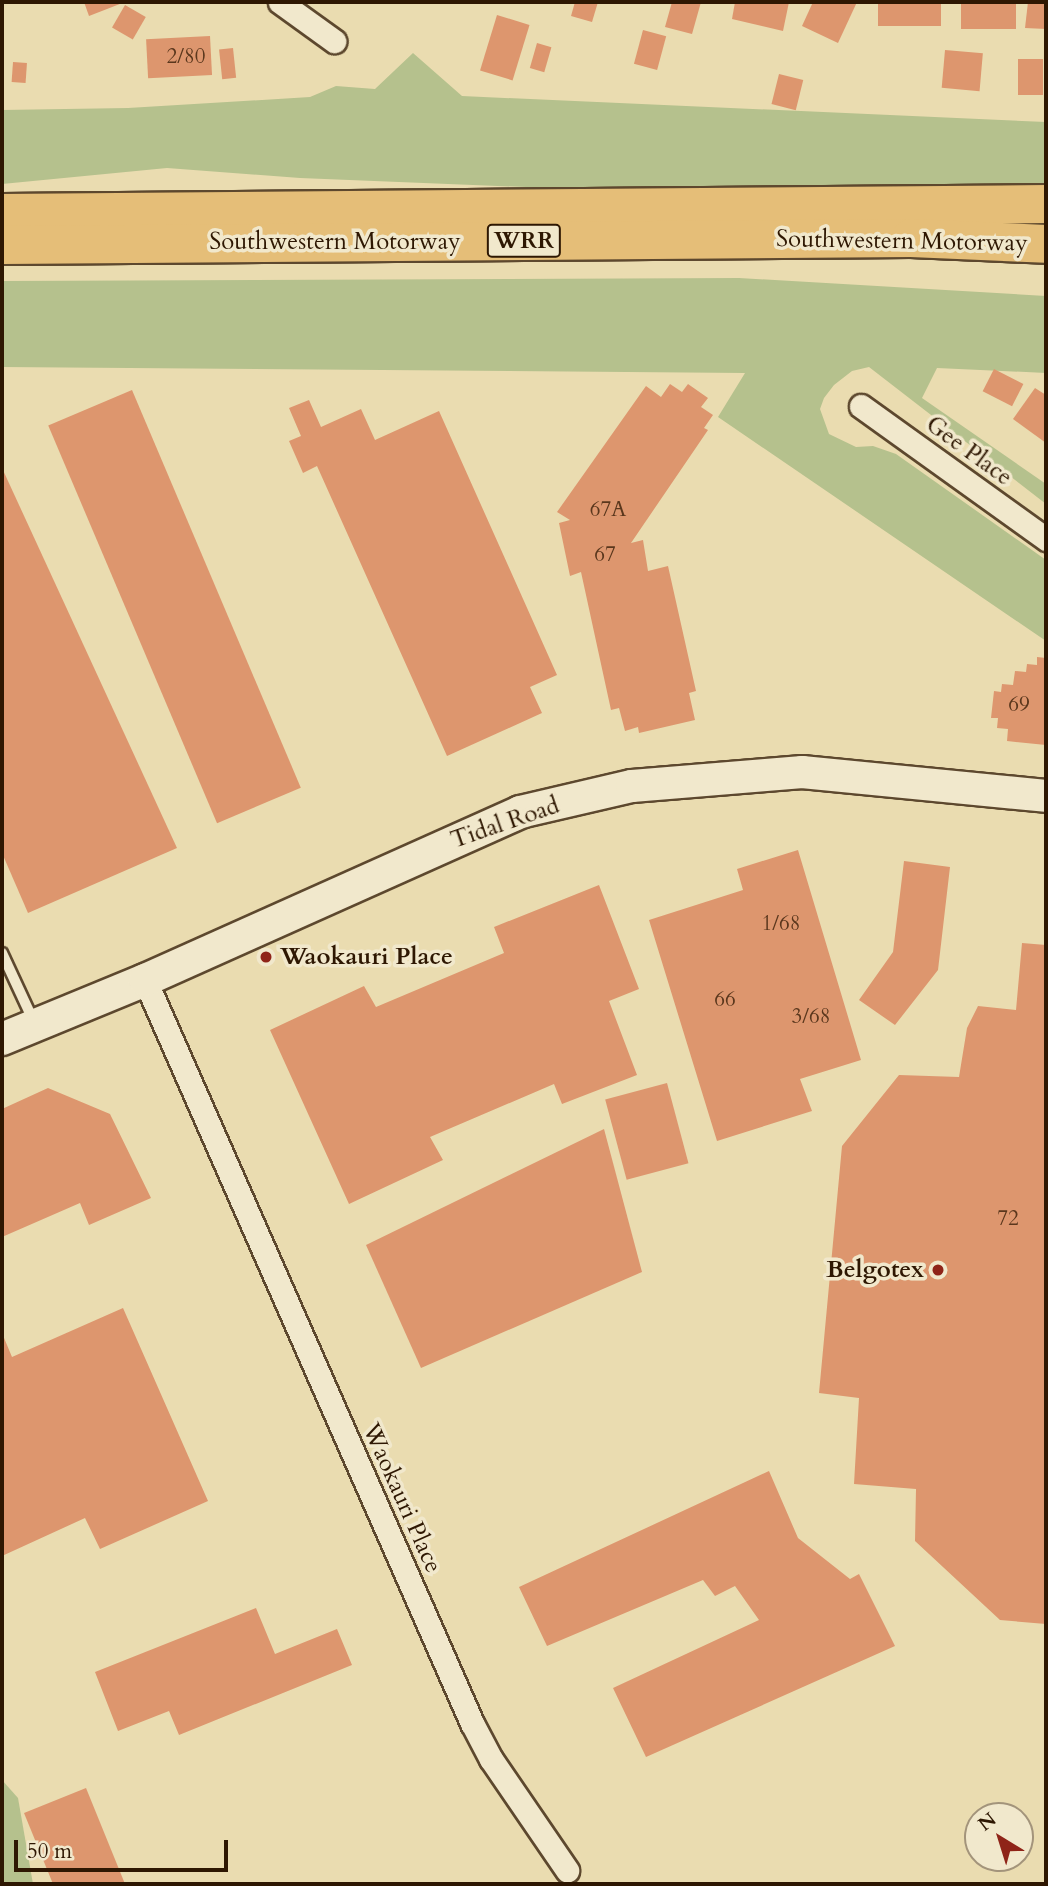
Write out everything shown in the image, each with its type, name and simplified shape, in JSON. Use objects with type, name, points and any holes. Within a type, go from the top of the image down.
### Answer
[{"type":"highway","name":"Southwestern Motorway","points":[[2,213],[1046,204]]},
{"type":"highway","name":"Southwestern Motorway","points":[[2,245],[897,238],[1046,244]]},
{"type":"main road","name":"Tidal Road","points":[[2,1038],[145,980],[520,812],[632,786],[802,772],[1046,796]]},
{"type":"street","points":[[280,2],[334,41]]},
{"type":"street","name":"Gee Place","points":[[861,407],[1046,539]]},
{"type":"street","name":"Waokauri Place","points":[[145,980],[472,1723],[491,1759],[569,1877]]},
{"type":"lane","points":[[2,953],[36,1025]]},
{"type":"green space","points":[[413,53],[462,96],[1046,122],[1046,208],[300,178],[167,168],[2,184],[2,110],[128,108],[310,97],[336,86],[375,89]]},
{"type":"green space","points":[[739,278],[1046,296],[1046,373],[937,368],[922,398],[1046,484],[1046,504],[869,367],[852,371],[834,385],[820,409],[829,434],[856,447],[873,446],[896,454],[1046,560],[1046,641],[718,417],[745,373],[2,367],[2,281]]},
{"type":"green space","points":[[2,1780],[18,1798],[33,1884],[2,1884]]},
{"type":"building","points":[[84,2],[125,2],[89,16]]},
{"type":"building","points":[[575,2],[598,2],[592,22],[571,16]]},
{"type":"building","points":[[672,2],[701,2],[692,34],[665,27]]},
{"type":"building","points":[[735,2],[789,2],[783,31],[732,19]]},
{"type":"building","points":[[813,2],[857,2],[838,43],[802,26]]},
{"type":"building","points":[[878,2],[941,2],[941,26],[878,26]]},
{"type":"building","points":[[961,2],[1016,2],[1016,29],[961,29]]},
{"type":"building","points":[[1028,2],[1046,2],[1046,29],[1025,28]]},
{"type":"building","points":[[125,5],[146,17],[133,40],[112,28]]},
{"type":"building","points":[[497,15],[530,25],[513,80],[480,70]]},
{"type":"building","points":[[643,30],[666,36],[657,70],[634,64]]},
{"type":"building","points":[[210,36],[212,75],[148,78],[146,39]]},
{"type":"building","points":[[537,43],[551,47],[544,72],[530,68]]},
{"type":"building","points":[[233,48],[236,78],[222,79],[219,49]]},
{"type":"building","points":[[945,50],[983,53],[980,91],[942,88]]},
{"type":"building","points":[[1018,59],[1043,59],[1043,95],[1018,95]]},
{"type":"building","points":[[13,62],[27,63],[26,83],[12,82]]},
{"type":"building","points":[[779,74],[803,80],[796,110],[772,104]]},
{"type":"building","points":[[994,369],[1023,384],[1012,406],[983,391]]},
{"type":"building","points":[[670,384],[682,392],[688,384],[708,398],[701,407],[713,415],[704,428],[708,430],[631,543],[643,540],[648,571],[668,566],[696,691],[689,693],[695,720],[639,733],[638,727],[625,731],[619,708],[611,710],[581,572],[570,576],[559,523],[570,520],[557,512],[646,386],[661,397]]},
{"type":"building","points":[[1035,388],[1046,395],[1046,443],[1013,419]]},
{"type":"building","points":[[132,390],[301,788],[217,823],[48,426]]},
{"type":"building","points":[[309,400],[321,427],[361,409],[375,440],[439,411],[557,675],[530,687],[542,713],[447,756],[317,466],[303,473],[289,441],[301,436],[289,408]]},
{"type":"building","points":[[2,468],[177,848],[28,913],[2,853]]},
{"type":"building","points":[[1037,657],[1046,658],[1046,745],[1007,741],[1008,729],[997,728],[998,718],[991,718],[994,691],[1001,692],[1002,684],[1013,685],[1015,671],[1026,672],[1027,664],[1037,665]]},
{"type":"building","points":[[798,850],[861,1060],[800,1079],[812,1111],[717,1141],[649,920],[743,890],[737,869]]},
{"type":"building","points":[[904,861],[950,867],[938,970],[895,1025],[859,1000],[893,952]]},
{"type":"building","points":[[599,885],[639,989],[609,1001],[637,1075],[562,1104],[554,1084],[430,1137],[443,1160],[349,1204],[270,1030],[364,986],[376,1007],[504,953],[494,927]]},
{"type":"building","name":"Belgotex","points":[[1022,943],[1046,945],[1046,1624],[1000,1620],[915,1541],[916,1489],[854,1484],[859,1398],[819,1393],[842,1146],[899,1075],[959,1077],[967,1028],[978,1006],[1016,1010]]},
{"type":"building","points":[[667,1083],[688,1163],[627,1180],[605,1100]]},
{"type":"building","points":[[48,1088],[110,1114],[151,1198],[89,1225],[80,1203],[2,1237],[2,1109]]},
{"type":"building","points":[[604,1129],[642,1272],[421,1368],[366,1245]]},
{"type":"building","points":[[123,1308],[208,1501],[100,1549],[85,1518],[2,1556],[2,1333],[12,1357]]},
{"type":"building","points":[[769,1471],[798,1538],[850,1579],[859,1574],[895,1646],[646,1757],[613,1688],[759,1620],[735,1586],[715,1596],[703,1580],[547,1646],[519,1587]]},
{"type":"building","points":[[256,1608],[275,1654],[337,1629],[352,1665],[179,1735],[169,1711],[118,1731],[95,1672]]},
{"type":"building","points":[[86,1788],[125,1884],[53,1884],[24,1813]]},
{"type":"place","name":"Waokauri Place","points":[[266,957]]},
{"type":"place","name":"Belgotex","points":[[938,1270]]}]
